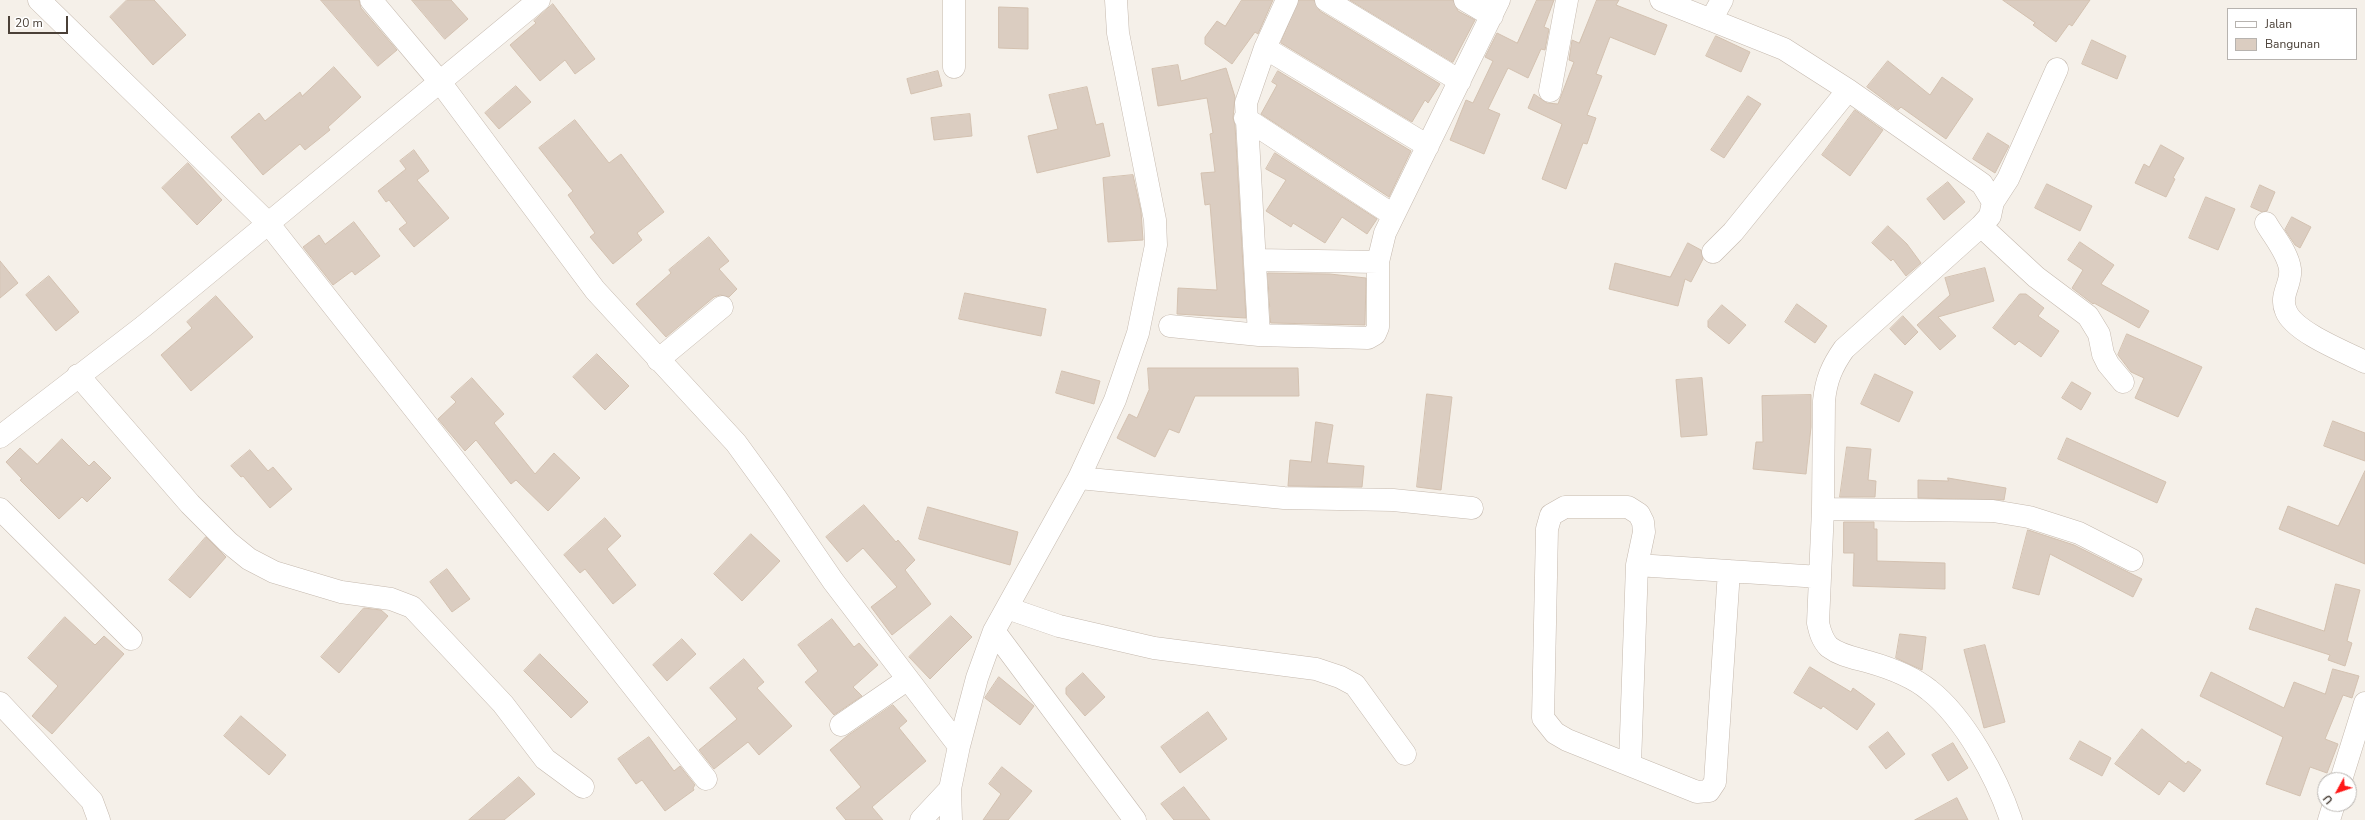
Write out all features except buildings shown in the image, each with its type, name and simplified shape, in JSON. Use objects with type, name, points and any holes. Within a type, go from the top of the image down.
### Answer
[{"type":"street","points":[[39,0],[268,223],[706,779]]},
{"type":"street","points":[[371,0],[440,82],[595,290],[736,443],[833,580],[959,746]]},
{"type":"street","points":[[3,428],[144,326],[539,0]]},
{"type":"street","points":[[954,0],[954,67]]},
{"type":"street","points":[[951,820],[950,789],[959,746],[977,678],[994,631],[1079,478],[1115,400],[1138,333],[1156,245],[1155,220],[1150,188],[1118,34],[1116,0]]},
{"type":"street","points":[[1259,335],[1256,260],[1245,118],[1246,103],[1251,83],[1264,48],[1287,0]]},
{"type":"street","points":[[1326,0],[1460,81]]},
{"type":"street","points":[[1170,326],[1259,335],[1368,338],[1375,334],[1378,327],[1378,262],[1383,239],[1393,215],[1495,8],[1465,0]]},
{"type":"street","points":[[1550,91],[1567,0]]},
{"type":"street","points":[[1661,0],[1784,48],[1848,90],[1982,184],[1993,202]]},
{"type":"street","points":[[1711,20],[1722,0]]},
{"type":"street","points":[[1264,48],[1428,146]]},
{"type":"street","points":[[2011,820],[2006,804],[1970,735],[1945,704],[1929,690],[1910,678],[1887,668],[1844,656],[1830,647],[1824,640],[1818,623],[1823,509],[1824,401],[1826,384],[1832,367],[1844,349],[1981,226],[1990,216],[1993,202],[2008,179],[2057,69]]},
{"type":"street","points":[[1713,252],[1733,232],[1848,90]]},
{"type":"street","points":[[1245,118],[1393,215]]},
{"type":"street","points":[[2266,223],[2282,250],[2290,270],[2283,297],[2289,316],[2311,334],[2365,362]]},
{"type":"street","points":[[1981,226],[2036,277],[2088,316],[2099,334],[2103,354],[2108,364],[2123,382]]},
{"type":"street","points":[[1256,260],[1378,262]]},
{"type":"street","points":[[658,360],[722,307]]},
{"type":"street","points":[[78,375],[190,504],[228,542],[249,559],[274,572],[341,592],[391,599],[412,607],[503,704],[545,759],[583,787]]},
{"type":"street","points":[[1079,478],[1284,498],[1393,500],[1472,508]]},
{"type":"street","points":[[1630,764],[1637,565],[1644,532],[1643,522],[1634,510],[1616,507],[1565,507],[1551,515],[1547,529],[1543,718],[1555,733],[1566,740],[1630,764],[1697,792],[1709,791],[1713,787],[1730,571]]},
{"type":"street","points":[[0,508],[131,639]]},
{"type":"street","points":[[1823,509],[1993,511],[2022,515],[2078,533],[2132,560]]},
{"type":"street","points":[[1637,565],[1820,577]]},
{"type":"street","points":[[1007,608],[1059,626],[1154,648],[1316,669],[1340,677],[1354,685],[1405,754]]},
{"type":"street","points":[[994,631],[1135,820]]},
{"type":"street","points":[[841,725],[908,678]]},
{"type":"street","points":[[0,703],[92,801],[99,820]]},
{"type":"street","points":[[2346,772],[2358,752],[2365,704]]},
{"type":"street","points":[[921,820],[950,789]]}]
